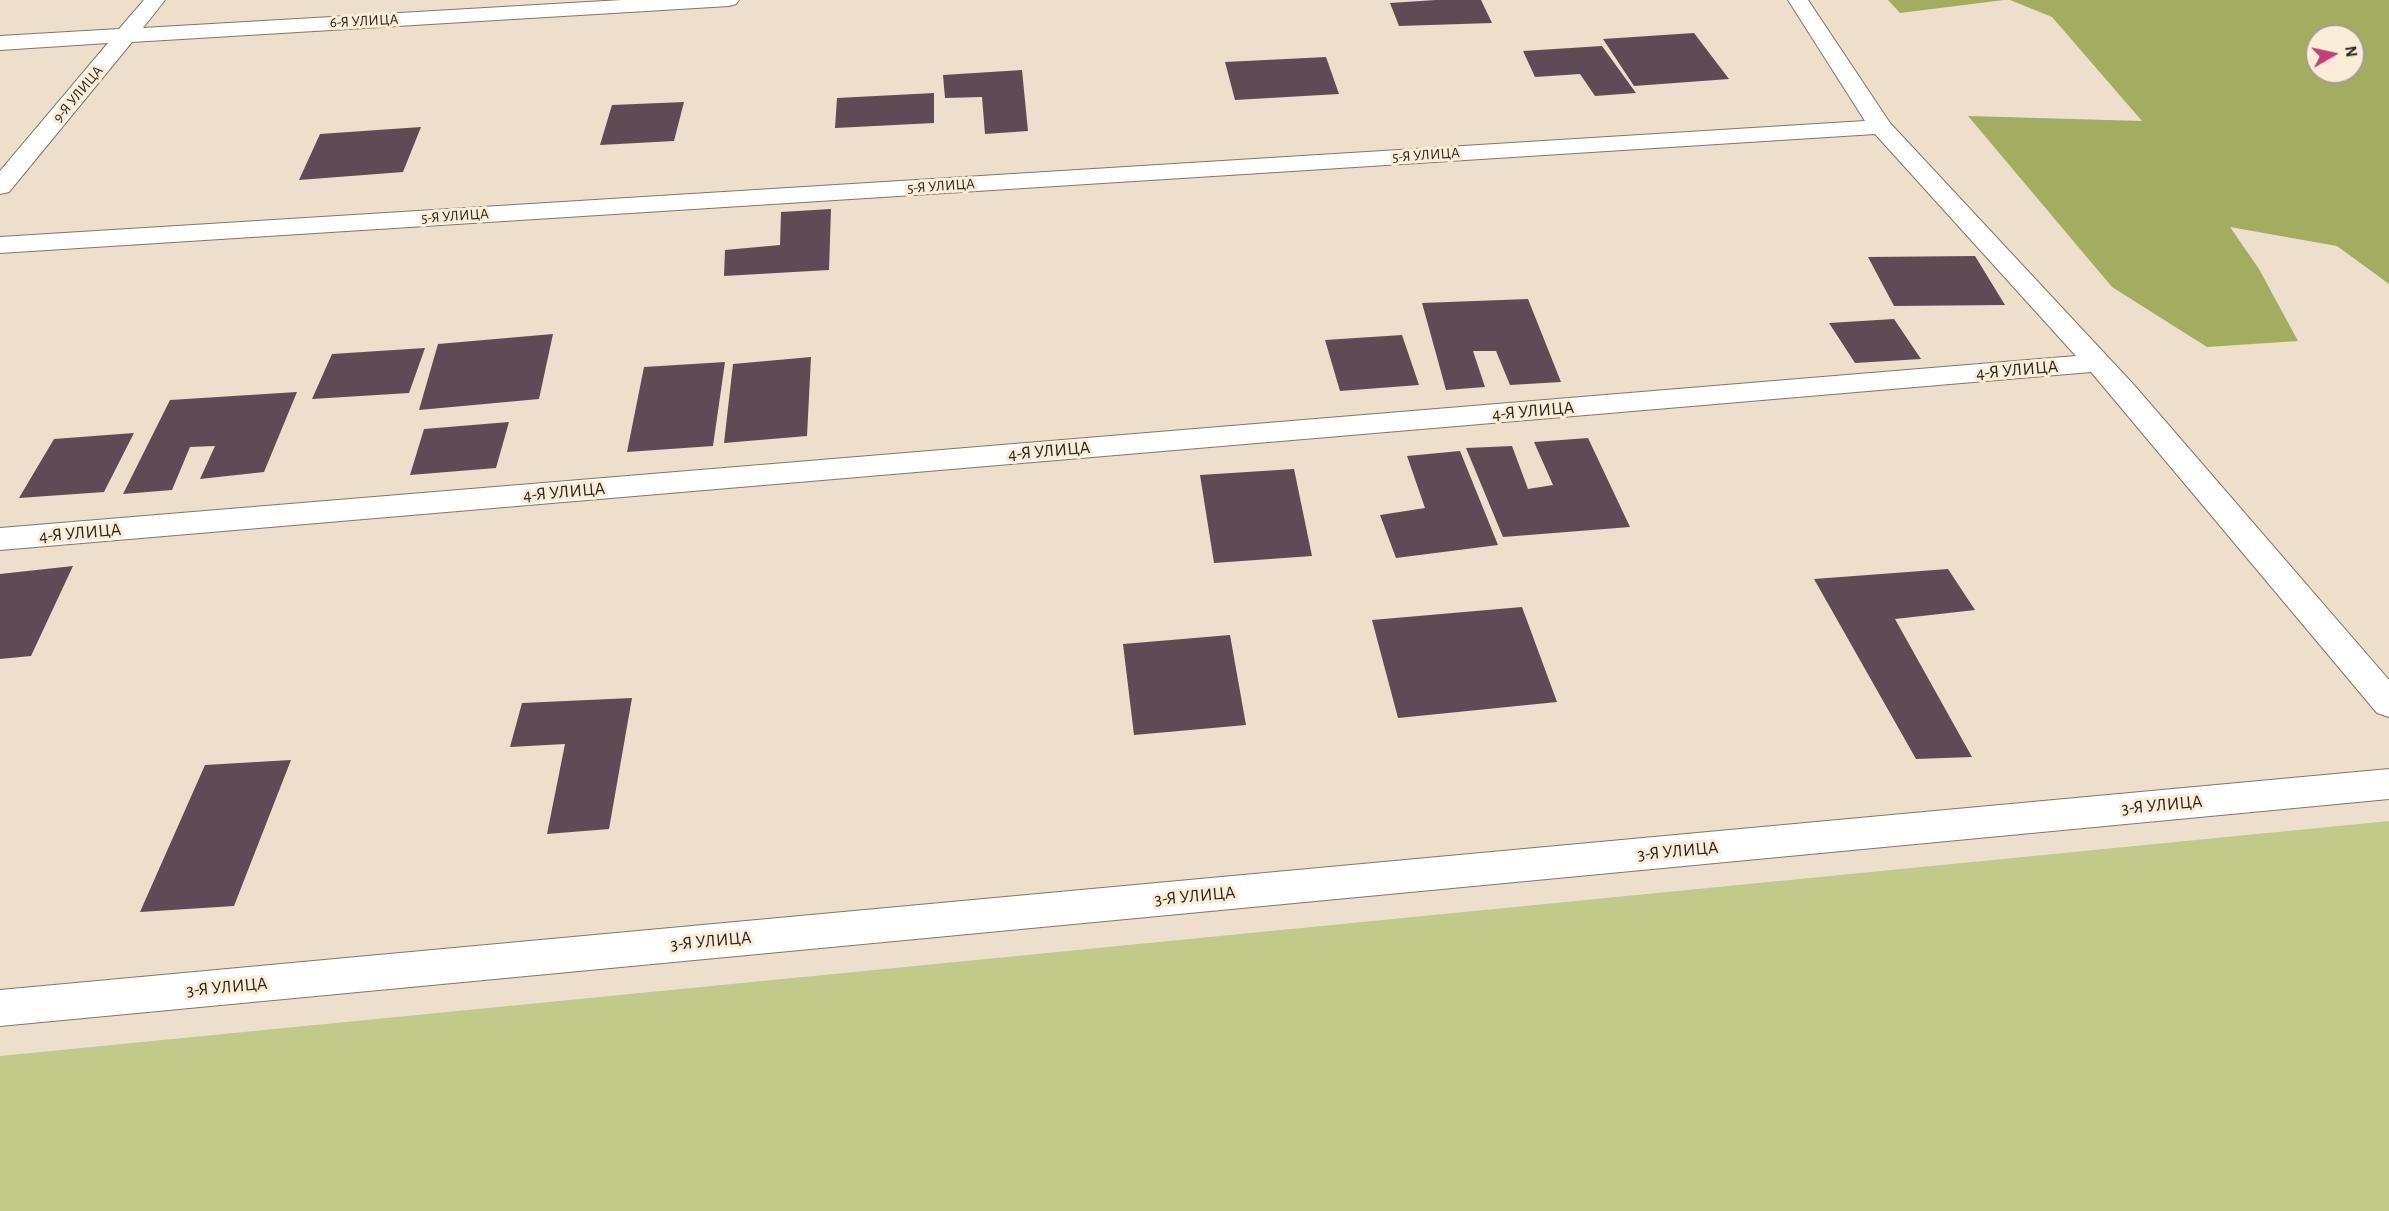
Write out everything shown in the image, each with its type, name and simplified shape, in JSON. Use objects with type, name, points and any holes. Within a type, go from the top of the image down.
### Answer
[{"type":"street","name":"9-Я УЛИЦА","points":[[0,187],[128,35],[154,0]]},
{"type":"street","name":"6-Я УЛИЦА","points":[[0,43],[729,0]]},
{"type":"street","points":[[1798,0],[1881,127],[2098,363],[2389,704]]},
{"type":"street","name":"5-Я УЛИЦА","points":[[0,245],[1881,127]]},
{"type":"street","name":"4-Я УЛИЦА","points":[[0,539],[2098,363]]},
{"type":"street","name":"3-Я УЛИЦА","points":[[0,1008],[2389,784]]},
{"type":"green space","points":[[1888,0],[2004,0],[1900,13]]},
{"type":"green space","points":[[2010,0],[2389,0],[2389,284],[2337,246],[2230,227],[2259,269],[2298,341],[2207,347],[2112,287],[1968,116],[2142,121],[2052,17]]},
{"type":"green space","points":[[2389,821],[2389,1211],[0,1211],[0,1056]]},
{"type":"building","points":[[1481,0],[1492,23],[1399,26],[1390,3]]},
{"type":"building","points":[[1694,33],[1729,79],[1634,86],[1603,39]]},
{"type":"building","points":[[1602,46],[1636,93],[1595,96],[1580,74],[1535,77],[1523,51]]},
{"type":"building","points":[[1326,57],[1339,94],[1235,100],[1225,62]]},
{"type":"building","points":[[1022,70],[1028,131],[985,134],[982,97],[945,98],[943,75]]},
{"type":"building","points":[[934,93],[934,123],[835,128],[837,98]]},
{"type":"building","points":[[684,102],[674,141],[600,145],[612,105]]},
{"type":"building","points":[[421,127],[403,172],[299,180],[320,134]]},
{"type":"building","points":[[831,209],[829,270],[724,276],[725,250],[780,245],[781,212]]},
{"type":"building","points":[[1975,256],[2005,305],[1894,306],[1868,257]]},
{"type":"building","points":[[1528,299],[1561,382],[1510,385],[1496,351],[1473,351],[1485,387],[1446,390],[1422,303]]},
{"type":"building","points":[[1894,319],[1921,359],[1855,363],[1829,323]]},
{"type":"building","points":[[553,334],[539,399],[419,410],[438,344]]},
{"type":"building","points":[[1402,335],[1419,385],[1340,391],[1325,340]]},
{"type":"building","points":[[425,348],[409,393],[312,399],[332,354]]},
{"type":"building","points":[[811,357],[807,436],[724,443],[733,364]]},
{"type":"building","points":[[725,362],[713,446],[627,452],[644,367]]},
{"type":"building","points":[[297,392],[264,472],[200,479],[215,446],[190,447],[172,490],[123,494],[170,400]]},
{"type":"building","points":[[509,422],[496,468],[410,475],[424,429]]},
{"type":"building","points":[[134,433],[104,492],[19,498],[54,439]]},
{"type":"building","points":[[1588,438],[1630,527],[1503,537],[1466,448],[1512,446],[1528,489],[1553,485],[1534,442]]},
{"type":"building","points":[[1460,451],[1498,545],[1396,558],[1380,515],[1425,508],[1407,456]]},
{"type":"building","points":[[1294,469],[1312,556],[1214,563],[1200,475]]},
{"type":"building","points":[[73,566],[31,656],[0,659],[0,574]]},
{"type":"building","points":[[1948,569],[1975,610],[1895,619],[1972,757],[1916,759],[1814,579]]},
{"type":"building","points":[[1522,607],[1557,702],[1398,718],[1372,620]]},
{"type":"building","points":[[1230,635],[1246,725],[1134,735],[1123,644]]},
{"type":"building","points":[[632,698],[609,829],[547,834],[565,744],[510,747],[522,703]]},
{"type":"building","points":[[291,760],[234,906],[140,912],[205,765]]}]
